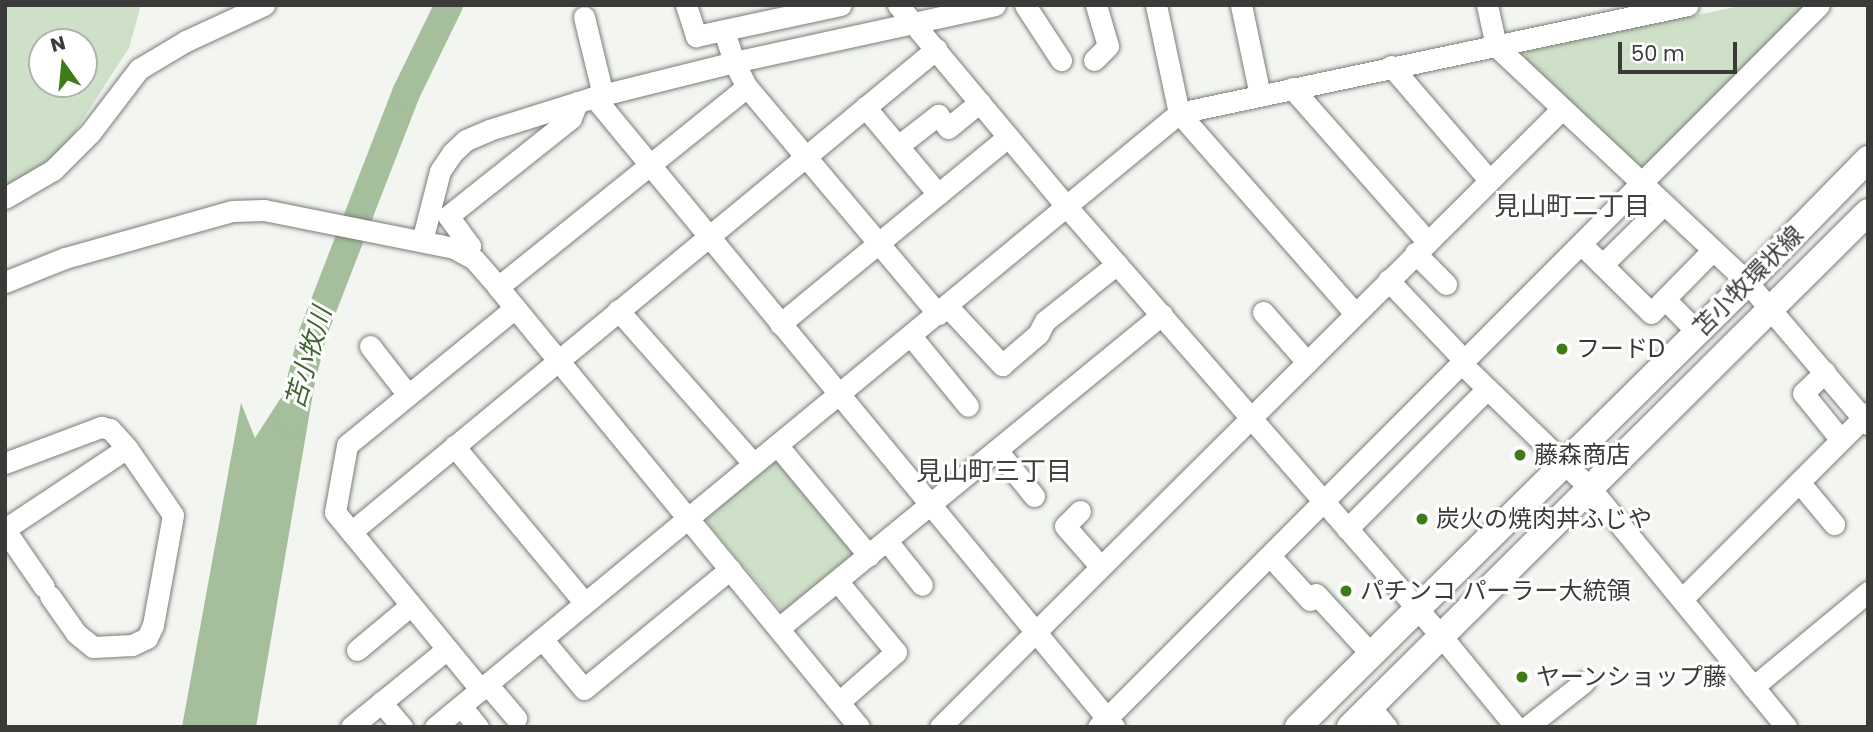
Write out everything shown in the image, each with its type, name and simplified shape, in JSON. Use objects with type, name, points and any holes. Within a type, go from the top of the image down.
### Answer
[{"type":"main road","name":"苫小牧環状線","points":[[1298,727],[1868,159]]},
{"type":"main road","name":"苫小牧環状線","points":[[1350,727],[1868,212]]},
{"type":"street","points":[[5,198],[53,170],[90,133],[139,69],[186,41],[264,5]]},
{"type":"street","points":[[686,5],[696,36],[841,5]]},
{"type":"street","points":[[898,5],[1067,207],[1442,637],[1516,727]]},
{"type":"street","points":[[422,241],[440,172],[452,153],[466,140],[591,98],[734,62],[995,5]]},
{"type":"street","points":[[1025,5],[1061,60]]},
{"type":"street","points":[[1094,60],[1108,46],[1096,5]]},
{"type":"street","points":[[1156,5],[1179,113],[1355,313]]},
{"type":"street","points":[[1241,5],[1260,95]]},
{"type":"street","points":[[1487,5],[1496,46],[1747,282],[1866,418],[1683,598]]},
{"type":"street","points":[[435,727],[687,516],[839,396],[1179,113],[1688,5]]},
{"type":"street","points":[[584,17],[591,98],[1034,631],[1106,724],[1819,5]]},
{"type":"street","points":[[724,31],[734,62],[747,87],[877,244],[1002,365],[1038,334],[1045,321],[1117,264]]},
{"type":"street","points":[[351,532],[707,235],[936,49]]},
{"type":"street","points":[[1391,66],[1489,180]]},
{"type":"street","points":[[498,287],[747,87]]},
{"type":"street","points":[[1292,88],[1421,247],[1446,284]]},
{"type":"street","points":[[466,254],[470,246],[449,216],[571,118],[591,98]]},
{"type":"street","points":[[898,146],[938,115],[948,128],[980,102]]},
{"type":"street","points":[[864,107],[938,194]]},
{"type":"street","points":[[940,727],[1562,109]]},
{"type":"street","points":[[780,324],[1008,137]]},
{"type":"street","points":[[1602,265],[1663,205]]},
{"type":"street","points":[[5,282],[65,258],[232,211],[264,210],[397,235],[454,248],[466,254],[498,287],[859,727]]},
{"type":"street","points":[[1581,244],[1651,313],[1713,250]]},
{"type":"street","points":[[1388,280],[1487,389],[1590,488],[1683,598],[1786,727]]},
{"type":"street","points":[[1665,299],[1697,332]]},
{"type":"street","points":[[515,308],[347,445],[335,513],[447,649],[516,718]]},
{"type":"street","points":[[618,310],[754,464]]},
{"type":"street","points":[[1263,312],[1307,362]]},
{"type":"street","points":[[779,628],[1162,315]]},
{"type":"street","points":[[911,336],[968,406]]},
{"type":"street","points":[[370,346],[408,395]]},
{"type":"street","points":[[1825,372],[1803,393],[1841,440]]},
{"type":"street","points":[[1347,529],[1487,389]]},
{"type":"street","points":[[5,463],[101,427],[110,429],[127,448],[173,515],[153,625],[147,638],[132,645],[93,647],[76,633],[5,529],[127,448]]},
{"type":"street","points":[[777,445],[869,556]]},
{"type":"street","points":[[454,446],[585,603]]},
{"type":"street","points":[[997,450],[1034,495]]},
{"type":"street","points":[[1799,482],[1834,524]]},
{"type":"street","points":[[1080,511],[1065,526],[1100,566]]},
{"type":"street","points":[[887,541],[922,585]]},
{"type":"street","points":[[1270,556],[1310,600],[1316,594],[1372,655]]},
{"type":"street","points":[[542,639],[584,689],[730,569]]},
{"type":"street","points":[[838,582],[896,652],[839,702]]},
{"type":"street","points":[[1753,687],[1865,599]]},
{"type":"street","points":[[357,650],[411,605]]},
{"type":"street","points":[[351,727],[447,649]]},
{"type":"street","points":[[1527,727],[1584,682]]},
{"type":"street","points":[[381,702],[402,727]]},
{"type":"street","points":[[461,706],[478,727]]},
{"type":"street","points":[[1370,707],[1387,727]]},
{"type":"shaded area","points":[[5,5],[141,5],[129,48],[98,96],[98,28],[28,28],[28,98],[97,98],[63,150],[25,182],[5,190]]},
{"type":"shaded area","points":[[1745,5],[1810,5],[1644,170],[1525,59],[1527,50]]},
{"type":"shaded area","points":[[320,352],[256,727],[182,727],[241,403],[255,438],[280,399],[299,386]]},
{"type":"shaded area","points":[[779,456],[861,554],[784,614],[708,524],[707,516]]},
{"type":"waterway","name":"苫小牧川","points":[[291,420],[313,333],[406,93],[449,5]]},
{"type":"place","name":"フードD","points":[[1562,349]]},
{"type":"place","name":"藤森商店","points":[[1520,455]]},
{"type":"place","name":"炭火の焼肉丼ふじや","points":[[1422,519]]},
{"type":"place","name":"パチンコ パーラー大統領","points":[[1346,591]]},
{"type":"place","name":"ヤーンショップ藤","points":[[1522,677]]},
{"type":"district","name":"見山町二丁目","points":[[1572,207]]},
{"type":"district","name":"見山町三丁目","points":[[994,472]]}]
